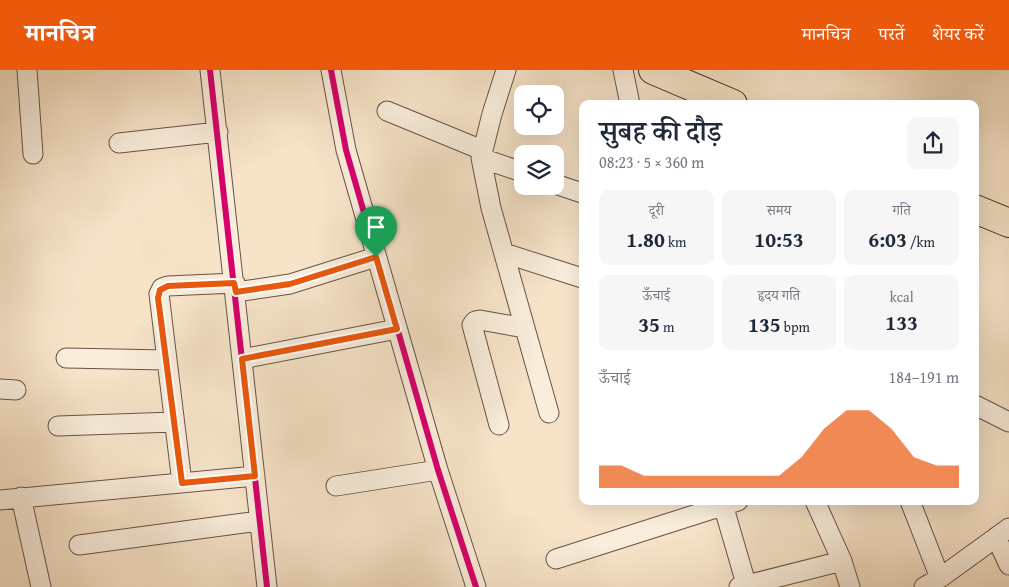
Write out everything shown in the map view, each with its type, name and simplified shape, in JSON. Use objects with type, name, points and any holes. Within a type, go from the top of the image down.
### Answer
[{"type":"main road","points":[[653,70],[724,100]]},
{"type":"main road","points":[[979,211],[1009,223]]},
{"type":"street","points":[[27,70],[33,154]]},
{"type":"street","points":[[210,70],[267,587]]},
{"type":"street","points":[[331,70],[346,150],[376,257],[438,470],[476,587]]},
{"type":"street","points":[[506,70],[482,154],[488,192],[549,412]]},
{"type":"street","points":[[623,70],[629,100]]},
{"type":"street","points":[[387,111],[514,168]]},
{"type":"street","points":[[119,142],[218,132]]},
{"type":"street","points":[[564,187],[579,192]]},
{"type":"street","points":[[504,253],[579,277]]},
{"type":"street","points":[[182,483],[158,298],[160,290],[168,286],[235,287],[290,284],[376,257]]},
{"type":"street","points":[[499,425],[472,325],[475,321],[480,320],[525,328]]},
{"type":"street","points":[[242,359],[397,329]]},
{"type":"street","points":[[66,358],[166,360]]},
{"type":"street","points":[[979,407],[1009,422]]},
{"type":"street","points":[[58,426],[174,422]]},
{"type":"street","points":[[336,486],[438,470]]},
{"type":"street","points":[[0,500],[255,476]]},
{"type":"street","points":[[21,497],[41,587]]},
{"type":"street","points":[[556,558],[722,505]]},
{"type":"street","points":[[728,505],[744,587],[842,561]]},
{"type":"street","points":[[817,505],[842,561],[850,587]]},
{"type":"street","points":[[911,505],[932,583],[1003,532],[1009,565]]},
{"type":"street","points":[[79,544],[260,521]]},
{"type":"cycle path","points":[[210,70],[267,587]]},
{"type":"cycle path","points":[[331,70],[346,150],[438,470],[476,587]]},
{"type":"route","points":[[376,257],[397,329],[242,359],[255,476],[182,483],[158,298],[160,290],[168,286],[234,283],[236,292],[268,288],[290,284],[376,257]]}]
